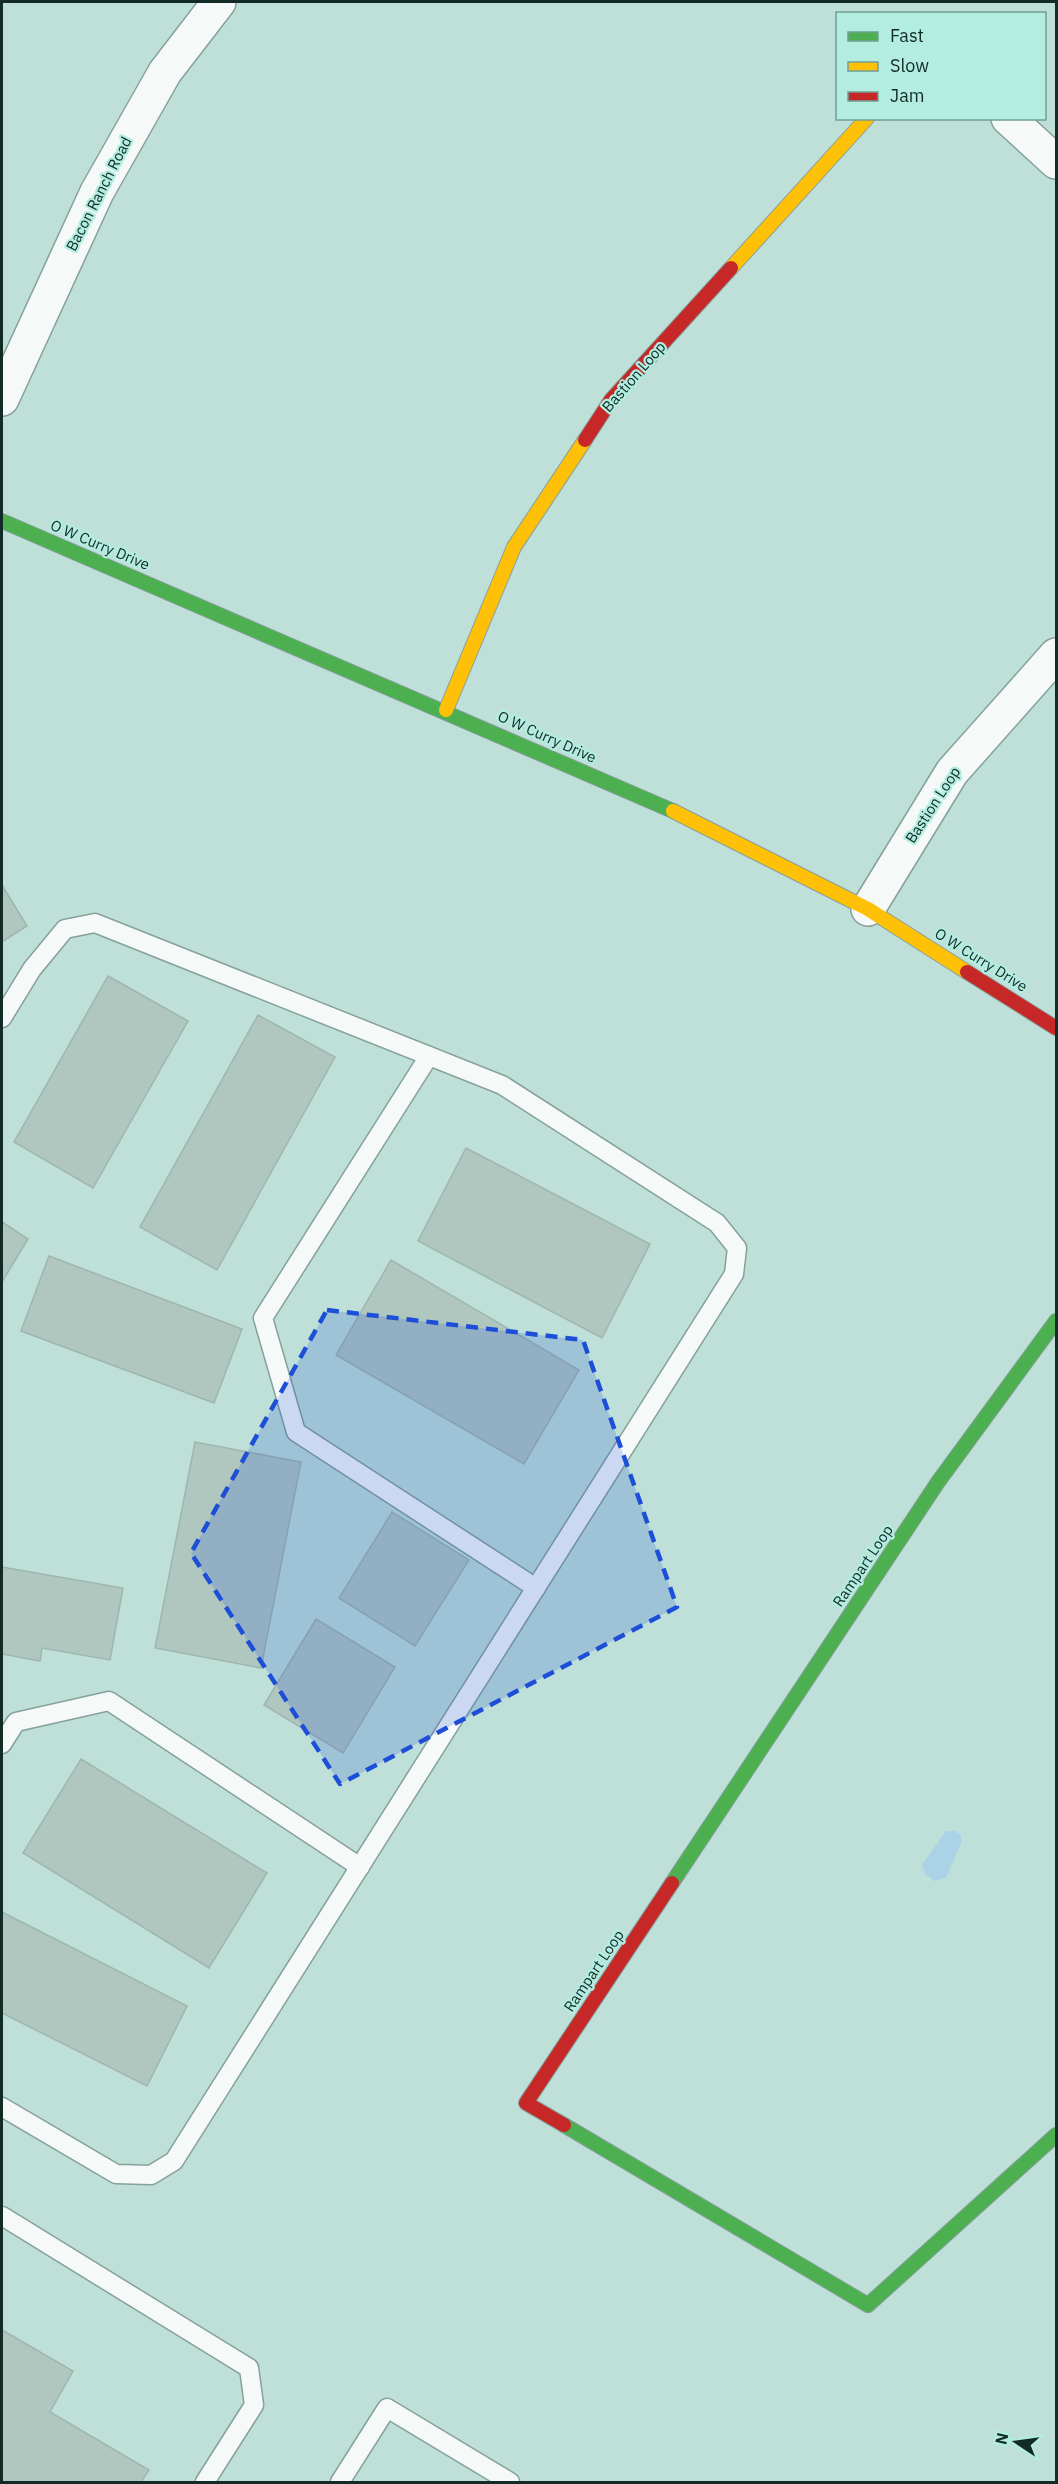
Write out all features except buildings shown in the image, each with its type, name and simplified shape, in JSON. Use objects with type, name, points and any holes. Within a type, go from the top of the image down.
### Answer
[{"type":"street","name":"Bacon Ranch Road","points":[[2,399],[97,192],[165,72],[219,2]]},
{"type":"street","name":"Bastion Loop","points":[[446,710],[514,547],[611,400],[865,120]]},
{"type":"street","points":[[1010,120],[1056,162]]},
{"type":"street","name":"O W Curry Drive","points":[[2,521],[446,710],[653,801],[868,909],[1056,1028]]},
{"type":"street","name":"Bastion Loop","points":[[868,909],[952,771],[1056,655]]},
{"type":"street","name":"Rampart Loop","points":[[1056,1321],[938,1482],[526,2103],[868,2305],[1056,2135]]},
{"type":"lane","points":[[2,1018],[32,969],[65,929],[95,923],[502,1085],[717,1223],[737,1248],[734,1274],[174,2161],[151,2175],[116,2174],[2,2108]]},
{"type":"lane","points":[[429,1056],[263,1318],[296,1432],[536,1588]]},
{"type":"lane","points":[[2,1744],[16,1722],[109,1701],[360,1867]]},
{"type":"lane","points":[[2,2216],[249,2368],[254,2405],[205,2482]]},
{"type":"lane","points":[[340,2482],[387,2408],[510,2482]]},
{"type":"highlighted area","points":[[327,1310],[583,1340],[677,1607],[340,1784],[191,1553]]},
{"type":"water","points":[[946,1831],[955,1831],[961,1835],[961,1843],[946,1878],[934,1881],[925,1874],[922,1865]]},
{"type":"traffic: fast","points":[[2,521],[673,811]]},
{"type":"traffic: fast","points":[[672,1883],[938,1482],[1056,1321]]},
{"type":"traffic: fast","points":[[564,2125],[868,2305],[1056,2135]]},
{"type":"traffic: slow","points":[[731,268],[865,120]]},
{"type":"traffic: slow","points":[[446,710],[514,547],[585,440]]},
{"type":"traffic: slow","points":[[673,811],[868,909],[967,972]]},
{"type":"traffic: jam","points":[[585,440],[611,400],[731,268]]},
{"type":"traffic: jam","points":[[967,972],[1056,1028]]},
{"type":"traffic: jam","points":[[564,2125],[526,2103],[672,1883]]}]
